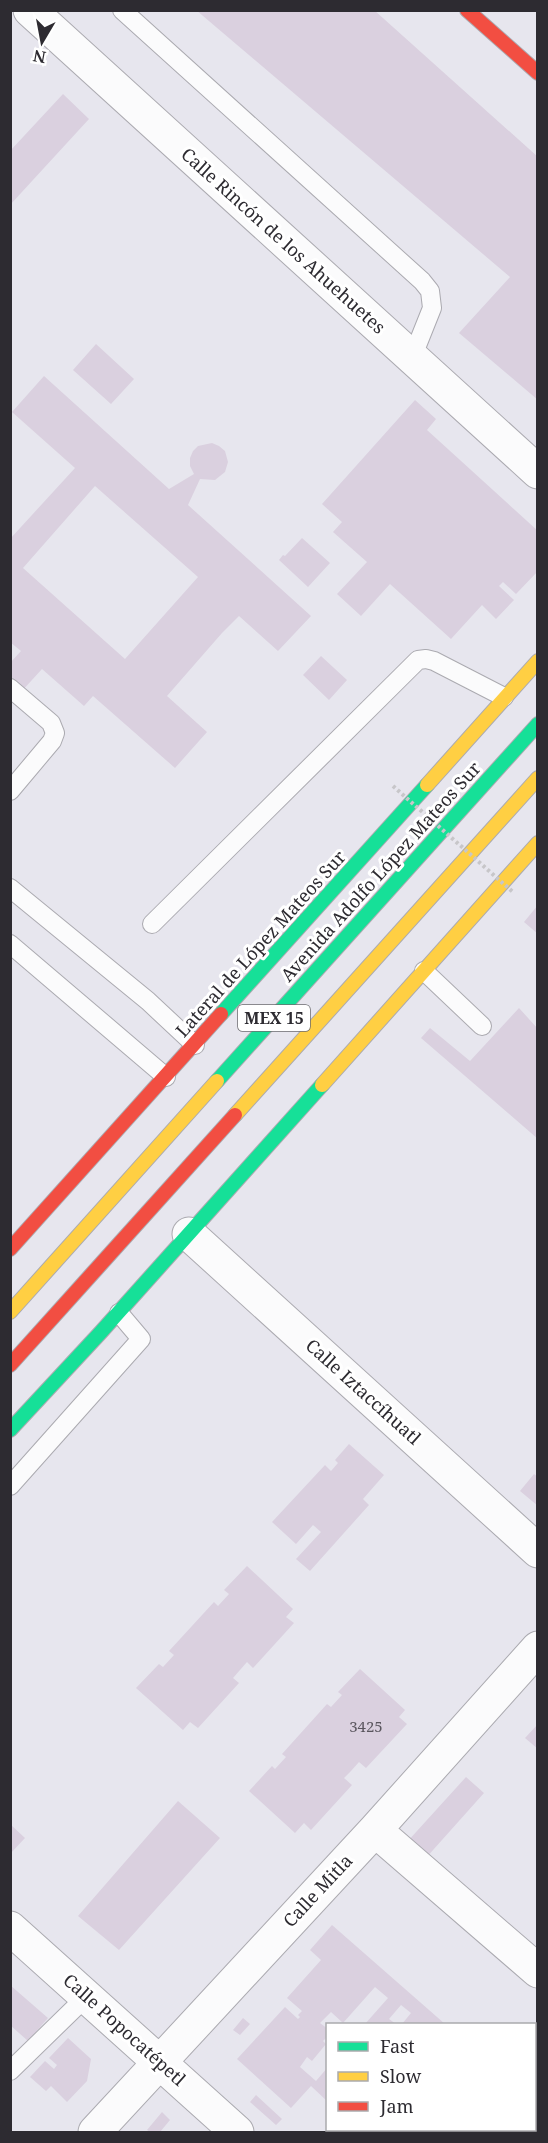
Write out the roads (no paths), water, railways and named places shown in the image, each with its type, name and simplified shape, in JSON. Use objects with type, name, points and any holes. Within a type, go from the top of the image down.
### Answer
[{"type":"main road","points":[[472,12],[537,73]]},
{"type":"main road","name":"Lateral de López Mateos Sur","points":[[10,1250],[508,700],[537,662]]},
{"type":"main road","name":"Avenida Adolfo López Mateos Sur","points":[[10,1312],[535,722]]},
{"type":"main road","name":"MEX 15","points":[[10,1365],[537,777]]},
{"type":"main road","points":[[10,1430],[119,1313],[537,843]]},
{"type":"street","name":"Calle Rincón de los Ahuehuetes","points":[[30,10],[537,472]]},
{"type":"street","name":"Calle Iztaccíhuatl","points":[[189,1234],[537,1551]]},
{"type":"street","name":"Calle Mitla","points":[[95,2133],[159,2061],[375,1830],[537,1648]]},
{"type":"street","points":[[375,1830],[537,1971]]},
{"type":"street","name":"Calle Popocatépetl","points":[[10,1929],[237,2133]]},
{"type":"lane","points":[[122,10],[422,281],[430,291],[432,308],[412,358]]},
{"type":"lane","points":[[152,924],[418,660],[434,661],[508,700]]},
{"type":"lane","points":[[10,688],[51,723],[55,733],[52,741],[10,791]]},
{"type":"lane","points":[[10,888],[148,1001],[195,1045]]},
{"type":"lane","points":[[10,944],[166,1077]]},
{"type":"lane","points":[[424,970],[482,1026]]},
{"type":"lane","points":[[10,1486],[141,1339],[119,1313]]},
{"type":"lane","points":[[10,2071],[86,1997]]}]
